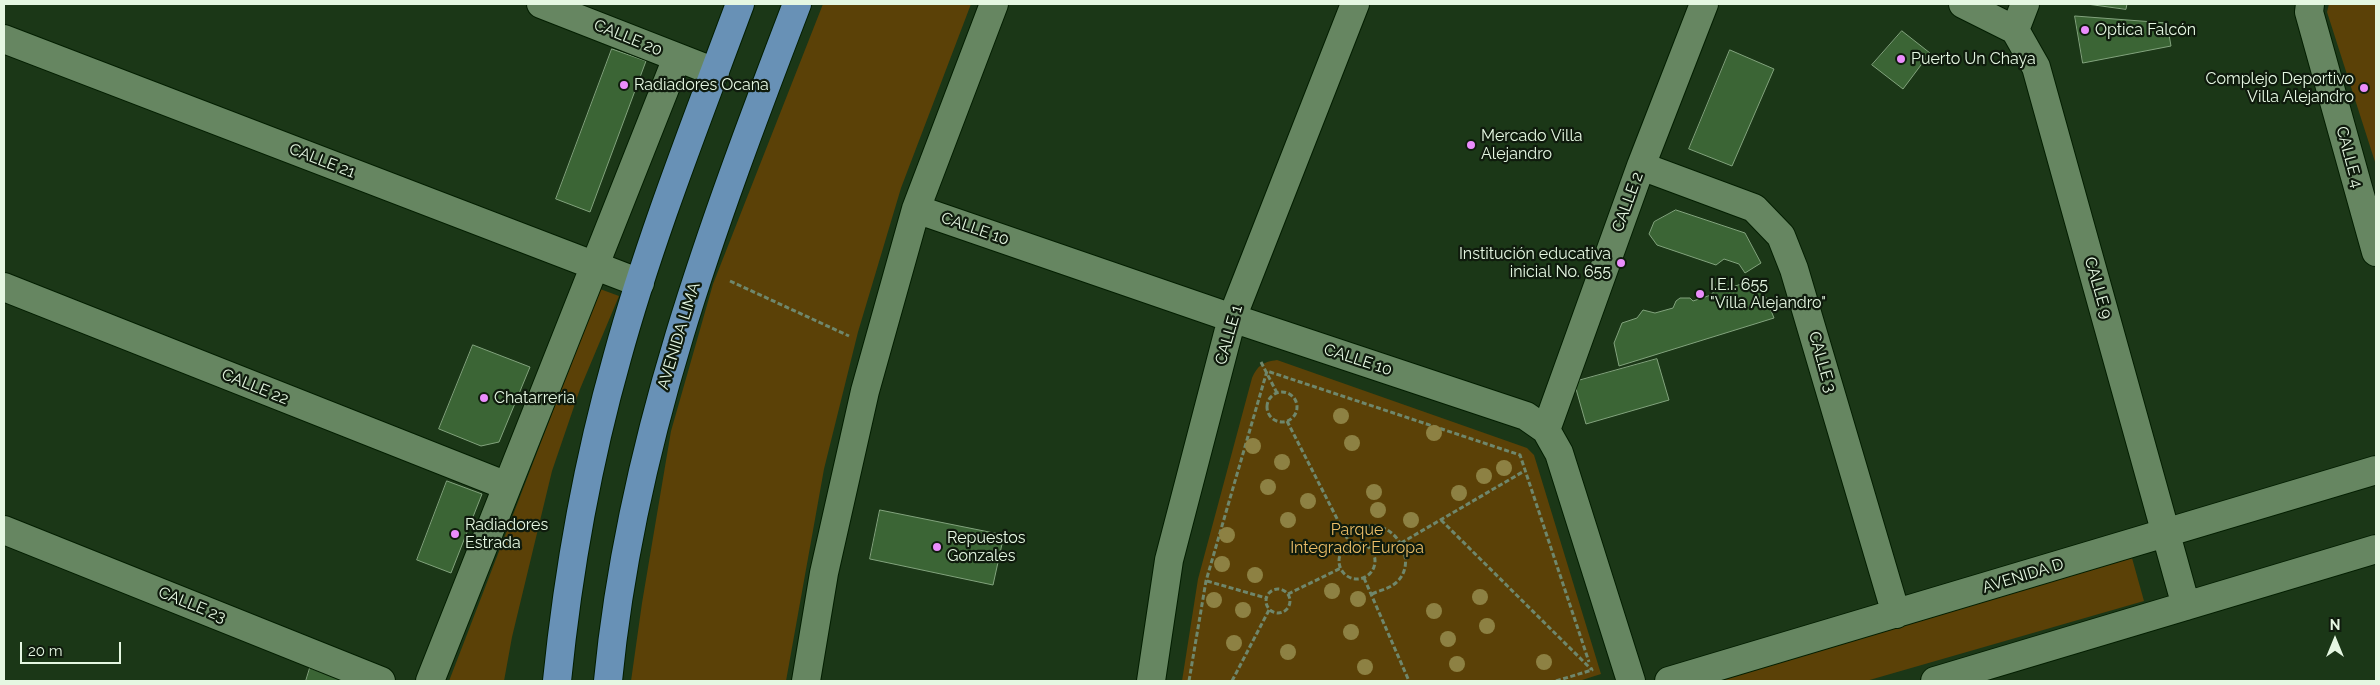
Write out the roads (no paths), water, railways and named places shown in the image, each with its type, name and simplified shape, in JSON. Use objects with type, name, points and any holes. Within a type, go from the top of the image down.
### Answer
[{"type":"main road","points":[[557,681],[568,590],[587,484],[615,366],[640,283],[740,4]]},
{"type":"main road","name":"AVENIDA LIMA","points":[[608,681],[616,608],[631,519],[651,430],[699,266],[732,173],[797,4]]},
{"type":"street","name":"CALLE 20","points":[[541,4],[715,72]]},
{"type":"street","points":[[806,681],[824,573],[864,391],[916,209],[994,4]]},
{"type":"street","name":"CALLE 1","points":[[1151,681],[1170,560],[1232,318],[1355,4]]},
{"type":"street","name":"CALLE 2","points":[[1546,430],[1641,166],[1704,4]]},
{"type":"street","points":[[1963,4],[2015,30],[2024,4]]},
{"type":"street","name":"CALLE 4","points":[[2310,4],[2309,12],[2368,192],[2376,252]]},
{"type":"street","name":"CALLE 9","points":[[2015,30],[2036,66],[2186,606]]},
{"type":"street","name":"CALLE 21","points":[[4,38],[640,283]]},
{"type":"street","points":[[430,681],[677,58]]},
{"type":"street","name":"CALLE 3","points":[[1641,166],[1754,208],[1781,236],[1794,269],[1896,614]]},
{"type":"street","name":"CALLE 10","points":[[916,209],[1232,318],[1526,416],[1546,430],[1560,453],[1631,681]]},
{"type":"street","name":"CALLE 22","points":[[4,287],[507,486]]},
{"type":"street","name":"AVENIDA D","points":[[1669,681],[2376,470]]},
{"type":"street","name":"CALLE 23","points":[[4,530],[381,681]]},
{"type":"street","points":[[1936,681],[2376,549]]},
{"type":"place","name":"Optica Falcón","points":[[2085,30]]},
{"type":"place","name":"Puerto Un Chaya","points":[[1901,59]]},
{"type":"place","name":"Radiadores Ocana","points":[[624,85]]},
{"type":"place","name":"Complejo Deportivo Villa Alejandro","points":[[2364,88]]},
{"type":"place","name":"Mercado Villa Alejandro","points":[[1471,145]]},
{"type":"place","name":"Institución educativa inicial No. 655","points":[[1621,263]]},
{"type":"place","name":"I.E.I. 655 \"Villa Alejandro\"","points":[[1700,294]]},
{"type":"place","name":"Chatarreria","points":[[484,398]]},
{"type":"place","name":"Radiadores Estrada","points":[[455,534]]},
{"type":"place","name":"Repuestos Gonzales","points":[[937,547]]},
{"type":"park label","name":"Parque Integrador Europa","points":[[1357,539]]}]
